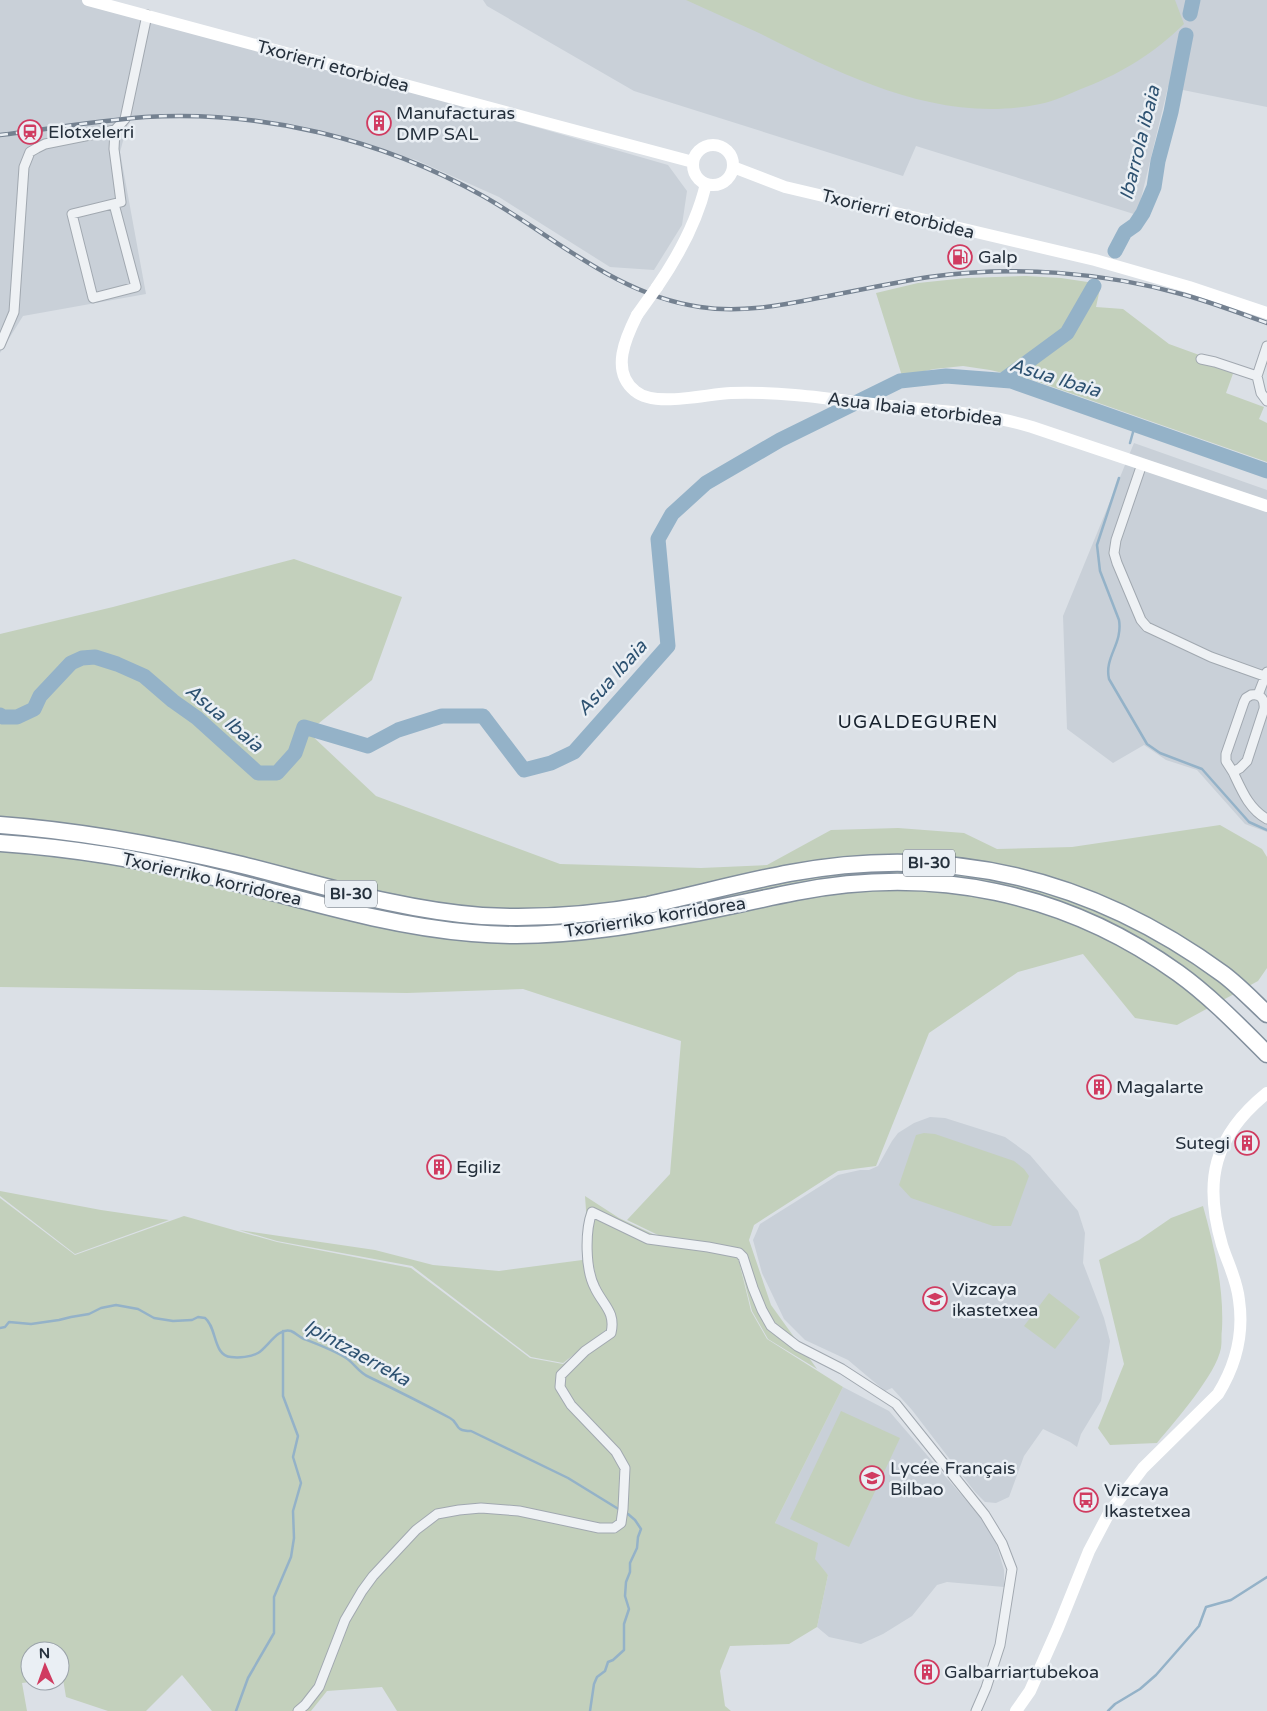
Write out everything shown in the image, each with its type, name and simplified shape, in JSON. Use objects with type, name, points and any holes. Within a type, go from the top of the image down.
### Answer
[{"type":"highway","name":"Txorierriko korridorea","points":[[0,825],[81,834],[152,845],[388,902],[442,912],[505,917],[564,916],[621,909],[787,873],[829,867],[895,862],[963,866],[1010,874],[1062,888],[1091,898],[1120,912],[1167,937],[1225,976],[1267,1014]]},
{"type":"highway","name":"Txorierriko korridorea","points":[[0,843],[78,851],[165,866],[376,918],[435,929],[492,934],[557,934],[596,930],[664,920],[798,892],[839,886],[909,882],[970,887],[1020,897],[1049,906],[1079,917],[1135,946],[1176,972],[1199,990],[1265,1053]]},
{"type":"street","name":"Txorierri etorbidea","points":[[88,0],[693,162]]},
{"type":"street","points":[[0,345],[14,312],[24,167],[30,152],[45,144],[115,130],[125,119],[146,15]]},
{"type":"street","points":[[114,204],[136,287],[93,298],[72,214],[121,202],[114,148],[115,130]]},
{"type":"street","points":[[712,146],[725,150],[730,154],[733,167],[724,182],[718,185],[706,184],[697,178],[694,173],[693,162],[700,150],[712,146]]},
{"type":"street","name":"Txorierri etorbidea","points":[[733,167],[785,186],[1095,260],[1189,287],[1267,313]]},
{"type":"street","name":"Asua Ibaia etorbidea","points":[[706,184],[689,235],[678,256],[637,315],[626,339],[622,355],[622,368],[630,386],[641,396],[662,399],[753,392],[952,412],[1015,421],[1267,506]]},
{"type":"street","points":[[1267,346],[1257,376],[1267,402]]},
{"type":"street","points":[[1201,359],[1257,376]]},
{"type":"street","points":[[1142,464],[1116,540],[1114,553],[1141,620],[1147,627],[1211,657],[1266,675],[1258,695]]},
{"type":"street","points":[[1233,772],[1244,765],[1247,760],[1264,709],[1263,699],[1258,695],[1251,695],[1246,698],[1226,754],[1226,760],[1250,806],[1256,813],[1267,819]]},
{"type":"street","points":[[1016,1711],[1030,1690],[1102,1525],[1123,1493],[1152,1459],[1182,1429],[1221,1373],[1228,1354],[1233,1314],[1225,1256],[1214,1211],[1213,1188],[1215,1170],[1218,1156],[1229,1133],[1243,1114],[1262,1097]]},
{"type":"street","points":[[298,1711],[319,1688],[345,1620],[362,1591],[373,1576],[416,1530],[436,1514],[481,1508],[519,1511],[599,1528],[614,1528],[620,1523],[623,1509],[625,1468],[616,1452],[571,1406],[560,1387],[561,1375],[585,1351],[611,1333],[614,1323],[609,1310],[594,1287],[587,1248],[589,1219],[592,1212],[648,1239],[739,1252],[743,1257],[762,1310],[771,1326],[797,1346],[842,1369],[896,1404],[985,1515],[1002,1543],[1012,1569],[1000,1645],[986,1688],[976,1711]]},
{"type":"street","points":[[1008,1711],[1040,1666]]},
{"type":"shaded area","points":[[0,0],[88,0],[147,15],[668,165],[687,191],[682,225],[654,270],[610,267],[499,197],[416,160],[285,125],[181,115],[129,119],[120,152],[146,294],[23,316],[0,353]]},
{"type":"shaded area","points":[[483,0],[1267,0],[1267,107],[1168,87],[1137,215],[916,146],[903,176],[634,91],[487,6]]},
{"type":"shaded area","points":[[1134,443],[1267,490],[1267,832],[1245,824],[1197,770],[1166,760],[1144,745],[1113,763],[1067,729],[1063,616]]},
{"type":"shaded area","name":"Vizcaya ikastetxea","points":[[930,1117],[945,1118],[1005,1137],[1030,1155],[1078,1211],[1085,1233],[1083,1263],[1104,1318],[1110,1341],[1101,1401],[1081,1434],[1077,1447],[1043,1429],[1024,1456],[1009,1497],[996,1503],[985,1502],[975,1492],[912,1410],[892,1388],[885,1391],[848,1360],[805,1340],[784,1319],[762,1273],[753,1240],[760,1224],[838,1175],[869,1170],[878,1166],[898,1133],[914,1123]]},
{"type":"shaded area","name":"Lycée Français Bilbao","points":[[843,1387],[889,1411],[983,1520],[995,1539],[1004,1570],[1004,1587],[947,1582],[937,1585],[912,1616],[883,1634],[861,1644],[829,1637],[817,1627],[828,1575],[775,1523]]},
{"type":"green space","points":[[686,0],[1175,0],[1184,24],[1138,61],[1100,81],[1057,99],[1040,104],[1003,109],[966,108],[930,102],[859,80]]},
{"type":"green space","points":[[1026,276],[1061,278],[1101,284],[1096,307],[1123,309],[1169,344],[1235,368],[1226,393],[1264,407],[1259,419],[1267,423],[1267,462],[1033,380],[963,366],[934,369],[902,376],[876,293],[918,283],[966,278]]},
{"type":"green space","points":[[294,559],[402,597],[372,680],[308,732],[376,796],[560,864],[701,868],[767,865],[831,830],[898,828],[964,833],[997,849],[1072,847],[1220,825],[1262,849],[1267,857],[1267,968],[1258,981],[1177,1025],[1135,1018],[1083,954],[1018,972],[929,1033],[876,1166],[838,1171],[754,1225],[749,1240],[771,1305],[817,1369],[768,1339],[752,1311],[738,1256],[658,1235],[627,1220],[670,1174],[681,1041],[523,989],[407,993],[0,987],[0,634],[113,607]]},
{"type":"green space","points":[[924,1133],[935,1134],[1014,1161],[1024,1169],[1029,1176],[1011,1226],[993,1226],[911,1198],[899,1185],[916,1135]]},
{"type":"green space","points":[[0,1191],[101,1210],[169,1220],[75,1254],[0,1196]]},
{"type":"green space","points":[[585,1196],[619,1218],[657,1236],[738,1257],[751,1311],[767,1339],[843,1387],[775,1523],[818,1543],[815,1559],[828,1575],[817,1627],[789,1644],[730,1646],[720,1671],[725,1706],[731,1711],[397,1711],[382,1687],[327,1691],[311,1711],[212,1711],[182,1675],[146,1711],[108,1711],[66,1697],[65,1691],[70,1691],[70,1641],[20,1641],[20,1691],[23,1691],[27,1711],[0,1711],[0,1198],[75,1255],[184,1216],[277,1242],[411,1268],[530,1358],[563,1364],[613,1326],[598,1287],[588,1238]]},
{"type":"green space","points":[[1203,1206],[1220,1282],[1222,1313],[1221,1346],[1218,1359],[1194,1397],[1157,1443],[1110,1445],[1098,1428],[1124,1364],[1099,1260],[1139,1240],[1171,1218]]},
{"type":"green space","points":[[239,1230],[375,1250],[433,1265],[499,1271],[590,1259],[597,1288],[611,1326],[563,1363],[531,1357],[412,1266],[277,1241]]},
{"type":"green space","points":[[1049,1293],[1080,1317],[1055,1349],[1024,1326]]},
{"type":"green space","points":[[841,1411],[900,1438],[849,1547],[790,1519]]},
{"type":"waterway","name":"Ibarrola ibaia","points":[[1190,14],[1193,0]]},
{"type":"waterway","name":"Ibarrola ibaia","points":[[1115,251],[1125,232],[1135,225],[1143,213],[1154,187],[1186,35]]},
{"type":"waterway","name":"Ibarrola ibaia","points":[[1003,380],[1067,333],[1094,286]]},
{"type":"waterway","name":"Asua Ibaia","points":[[0,715],[3,717],[17,717],[34,709],[40,696],[71,663],[82,658],[95,657],[144,676],[173,701],[197,718],[258,773],[277,773],[295,753],[304,727],[368,746],[398,730],[442,716],[483,716],[524,770],[551,763],[574,752],[668,646],[658,539],[672,514],[706,483],[780,440],[900,381],[946,376],[1011,381],[1267,471]]},
{"type":"waterway","points":[[1130,443],[1135,425]]},
{"type":"waterway","points":[[1119,478],[1097,545],[1100,571],[1119,620],[1120,629],[1109,664],[1109,679],[1147,744],[1160,753],[1202,769],[1249,822],[1267,830]]},
{"type":"waterway","name":"Ipintzaerreka","points":[[0,1328],[5,1327],[9,1322],[31,1324],[59,1320],[89,1314],[101,1308],[116,1305],[138,1309],[154,1318],[173,1321],[192,1320],[198,1317],[205,1318],[212,1328],[221,1352],[231,1357],[248,1356],[258,1353],[277,1335],[282,1332],[291,1331],[346,1358],[365,1375],[450,1418],[462,1430],[471,1431],[568,1478],[620,1510]]},
{"type":"waterway","points":[[236,1711],[248,1678],[274,1633],[274,1597],[291,1557],[294,1538],[293,1511],[301,1483],[293,1457],[298,1436],[283,1396],[283,1331]]},
{"type":"waterway","name":"Ipintzaerreka","points":[[590,1711],[594,1684],[597,1677],[605,1671],[608,1662],[624,1650],[624,1624],[629,1609],[625,1596],[626,1582],[641,1529],[628,1514]]},
{"type":"waterway","points":[[1108,1711],[1115,1704],[1140,1689],[1156,1675],[1199,1626],[1206,1607],[1231,1600],[1267,1577]]},
{"type":"railway","points":[[0,135],[145,117],[189,116],[233,118],[320,132],[362,144],[444,176],[483,196],[613,277],[669,300],[700,307],[715,309],[759,308],[929,277],[961,273],[1026,271],[1090,276],[1154,287],[1206,301],[1267,323]]},
{"type":"place","name":"Manufacturas DMP SAL","points":[[379,123]]},
{"type":"place","name":"Elotxelerri","points":[[30,132]]},
{"type":"place","name":"Galp","points":[[960,257]]},
{"type":"place","name":"Magalarte","points":[[1099,1087]]},
{"type":"place","name":"Sutegi","points":[[1247,1143]]},
{"type":"place","name":"Egiliz","points":[[439,1167]]},
{"type":"place","name":"Vizcaya ikastetxea","points":[[935,1299]]},
{"type":"place","name":"Lycée Français Bilbao","points":[[872,1478]]},
{"type":"place","name":"Vizcaya Ikastetxea","points":[[1086,1500]]},
{"type":"place","name":"Galbarriartubekoa","points":[[927,1672]]},
{"type":"district","name":"UGALDEGUREN","points":[[918,722]]}]
